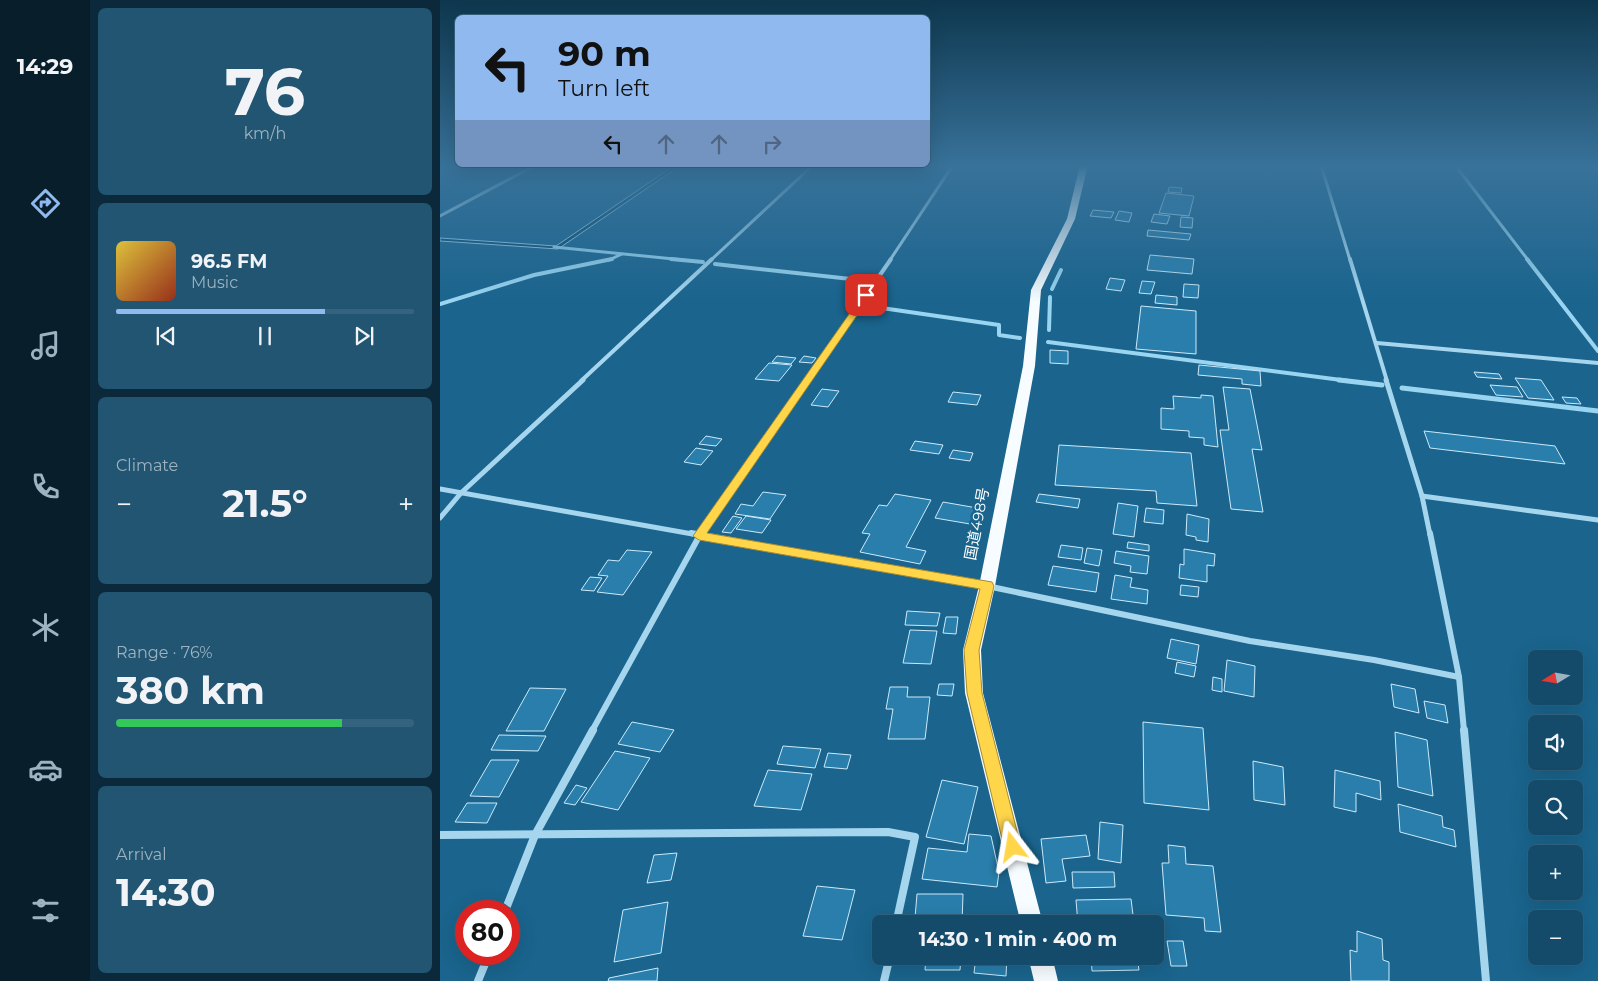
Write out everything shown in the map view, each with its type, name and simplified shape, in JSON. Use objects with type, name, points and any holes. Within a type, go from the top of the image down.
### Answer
[{"type":"highway","name":"国道498号","points":[[1030,915],[974,693],[972,650],[987,586],[1029,366],[1036,290],[1072,211]]},
{"type":"highway","points":[[1042,965],[1046,981]]},
{"type":"street","points":[[440,518],[461,493],[764,211]]},
{"type":"street","points":[[509,900],[535,835],[699,536],[923,211]]},
{"type":"street","points":[[1335,211],[1422,496],[1459,678],[1486,981]]},
{"type":"street","points":[[1377,343],[1598,363]]},
{"type":"street","points":[[440,489],[987,586],[1250,641],[1374,660],[1459,678]]},
{"type":"street","points":[[1422,496],[1598,520]]},
{"type":"street","points":[[440,835],[888,832],[915,837],[898,915]]},
{"type":"street","points":[[478,981],[485,965]]},
{"type":"street","points":[[884,981],[888,965]]},
{"type":"water","points":[[608,211],[614,211],[558,249],[440,241],[440,238],[556,246]]},
{"type":"building","points":[[1093,211],[1114,212],[1111,218],[1090,216]]},
{"type":"building","points":[[1119,211],[1132,213],[1129,222],[1115,220]]},
{"type":"building","points":[[1160,211],[1190,211],[1189,216],[1159,213]]},
{"type":"building","points":[[1154,214],[1170,216],[1167,224],[1151,222]]},
{"type":"building","points":[[1181,217],[1193,218],[1192,228],[1180,227]]},
{"type":"building","points":[[1148,230],[1191,234],[1189,240],[1147,236]]},
{"type":"building","points":[[1150,255],[1194,259],[1192,274],[1147,270]]},
{"type":"building","points":[[1110,278],[1125,280],[1121,291],[1106,289]]},
{"type":"building","points":[[1142,281],[1155,282],[1151,294],[1139,293]]},
{"type":"building","points":[[1184,284],[1199,285],[1198,298],[1183,297]]},
{"type":"building","points":[[1156,295],[1177,297],[1177,305],[1155,303]]},
{"type":"building","points":[[1141,306],[1196,311],[1196,354],[1136,349]]},
{"type":"building","points":[[1050,350],[1068,351],[1068,364],[1050,363]]},
{"type":"building","points":[[777,356],[796,358],[791,364],[772,362]]},
{"type":"building","points":[[804,356],[816,358],[812,363],[799,362]]},
{"type":"building","points":[[769,363],[792,365],[779,381],[755,379]]},
{"type":"building","points":[[1199,365],[1260,371],[1261,386],[1242,384],[1242,379],[1198,375]]},
{"type":"building","points":[[1474,372],[1499,374],[1502,379],[1477,377]]},
{"type":"building","points":[[1515,378],[1541,380],[1554,400],[1528,398]]},
{"type":"building","points":[[1490,385],[1517,387],[1523,397],[1496,395]]},
{"type":"building","points":[[1223,387],[1250,389],[1262,450],[1252,449],[1263,512],[1231,509],[1220,430],[1229,430]]},
{"type":"building","points":[[822,389],[839,391],[828,407],[811,405]]},
{"type":"building","points":[[953,392],[981,395],[977,405],[948,402]]},
{"type":"building","points":[[1201,395],[1213,396],[1218,447],[1204,445],[1204,438],[1189,437],[1189,431],[1161,429],[1161,408],[1174,409],[1173,396],[1201,398]]},
{"type":"building","points":[[1562,397],[1577,398],[1581,404],[1566,403]]},
{"type":"building","points":[[1424,431],[1555,446],[1565,464],[1430,448]]},
{"type":"building","points":[[706,436],[722,439],[716,446],[699,444]]},
{"type":"building","points":[[915,441],[943,445],[939,454],[910,450]]},
{"type":"building","points":[[1059,445],[1191,453],[1197,506],[1157,503],[1156,491],[1055,485]]},
{"type":"building","points":[[696,448],[713,451],[701,465],[684,462]]},
{"type":"building","points":[[953,450],[973,453],[970,461],[949,458]]},
{"type":"building","points":[[763,492],[786,495],[770,519],[735,514],[741,504],[753,506]]},
{"type":"building","points":[[895,494],[931,500],[906,547],[926,551],[920,564],[860,552],[870,534],[862,533],[879,505],[887,506]]},
{"type":"building","points":[[1039,494],[1080,499],[1078,508],[1036,502]]},
{"type":"building","points":[[943,502],[983,509],[976,525],[935,518]]},
{"type":"building","points":[[1118,503],[1138,506],[1134,537],[1113,534]]},
{"type":"building","points":[[1146,508],[1164,510],[1163,524],[1144,522]]},
{"type":"building","points":[[1187,514],[1209,519],[1208,542],[1196,540],[1196,537],[1186,535]]},
{"type":"building","points":[[733,516],[742,518],[731,533],[722,532]]},
{"type":"building","points":[[746,516],[771,520],[762,533],[736,529]]},
{"type":"building","points":[[1128,542],[1149,545],[1149,551],[1127,548]]},
{"type":"building","points":[[1061,545],[1083,548],[1081,560],[1058,557]]},
{"type":"building","points":[[1087,548],[1102,550],[1099,566],[1084,563]]},
{"type":"building","points":[[1184,549],[1215,554],[1214,566],[1207,565],[1207,582],[1179,578],[1180,564],[1184,565]]},
{"type":"building","points":[[627,550],[652,552],[623,595],[597,592],[608,576],[598,575],[608,560],[619,561]]},
{"type":"building","points":[[1116,551],[1149,556],[1147,574],[1130,572],[1131,566],[1114,563]]},
{"type":"building","points":[[1053,566],[1099,573],[1096,592],[1048,585]]},
{"type":"building","points":[[1115,575],[1132,578],[1130,587],[1148,590],[1147,604],[1111,599]]},
{"type":"building","points":[[590,577],[602,578],[594,591],[581,590]]},
{"type":"building","points":[[1181,585],[1199,587],[1198,597],[1180,595]]},
{"type":"building","points":[[907,611],[940,613],[937,626],[905,625]]},
{"type":"building","points":[[946,617],[958,617],[956,634],[943,633]]},
{"type":"building","points":[[910,630],[937,631],[931,664],[903,663]]},
{"type":"building","points":[[1171,639],[1199,645],[1196,664],[1167,658]]},
{"type":"building","points":[[1227,660],[1255,666],[1254,697],[1224,691]]},
{"type":"building","points":[[1177,662],[1196,666],[1194,677],[1175,673]]},
{"type":"building","points":[[1213,677],[1222,679],[1222,692],[1212,690]]},
{"type":"building","points":[[939,684],[954,684],[952,696],[937,695]]},
{"type":"building","points":[[1391,684],[1415,689],[1419,713],[1394,707]]},
{"type":"building","points":[[890,687],[908,687],[907,697],[930,697],[925,739],[888,739],[893,709],[886,709]]},
{"type":"building","points":[[530,688],[566,689],[544,731],[506,731]]},
{"type":"building","points":[[1424,701],[1445,705],[1448,723],[1427,718]]},
{"type":"building","points":[[632,722],[674,730],[660,752],[618,744]]},
{"type":"building","points":[[1143,722],[1203,728],[1209,810],[1144,803]]},
{"type":"building","points":[[1395,732],[1427,740],[1433,796],[1398,787]]},
{"type":"building","points":[[499,735],[546,736],[538,751],[491,750]]},
{"type":"building","points":[[783,746],[821,749],[815,768],[777,764]]},
{"type":"building","points":[[615,751],[650,758],[618,810],[581,802]]},
{"type":"building","points":[[828,753],[851,755],[847,769],[824,767]]},
{"type":"building","points":[[491,760],[519,760],[499,797],[470,796]]},
{"type":"building","points":[[1253,761],[1283,767],[1285,805],[1254,800]]},
{"type":"building","points":[[768,770],[812,774],[801,810],[754,806]]},
{"type":"building","points":[[1335,770],[1380,781],[1381,800],[1356,793],[1356,812],[1334,807]]},
{"type":"building","points":[[942,780],[978,787],[964,844],[926,837]]},
{"type":"building","points":[[576,785],[587,788],[575,805],[564,803]]},
{"type":"building","points":[[467,803],[497,803],[487,823],[455,822]]},
{"type":"building","points":[[1398,804],[1442,816],[1443,827],[1454,830],[1456,847],[1400,832]]},
{"type":"building","points":[[1100,822],[1123,825],[1121,863],[1098,859]]},
{"type":"building","points":[[969,834],[991,836],[999,872],[997,887],[922,879],[928,848],[967,852]]},
{"type":"building","points":[[1086,835],[1090,856],[1062,859],[1066,881],[1046,883],[1041,839]]},
{"type":"building","points":[[1168,845],[1185,847],[1186,864],[1213,866],[1221,932],[1205,931],[1204,918],[1166,915],[1162,863],[1169,863]]},
{"type":"building","points":[[677,853],[671,880],[647,883],[654,855]]},
{"type":"building","points":[[1072,872],[1114,872],[1115,887],[1073,888]]},
{"type":"building","points":[[817,886],[855,890],[842,940],[803,936]]},
{"type":"building","points":[[917,894],[963,894],[962,915],[915,915]]},
{"type":"building","points":[[1131,899],[1133,915],[1077,915],[1076,900]]},
{"type":"building","points":[[668,902],[661,953],[614,962],[623,910]]},
{"type":"building","points":[[1357,931],[1382,939],[1383,960],[1389,962],[1389,981],[1351,981],[1350,950],[1357,952]]},
{"type":"building","points":[[1167,941],[1183,941],[1187,966],[1171,966]]},
{"type":"building","points":[[925,965],[960,965],[960,970],[925,970]]},
{"type":"building","points":[[975,965],[1007,965],[1006,976],[974,973]]},
{"type":"building","points":[[1092,965],[1138,965],[1139,970],[1092,971]]},
{"type":"building","points":[[658,968],[657,981],[608,981],[609,978]]},
{"type":"waterway","points":[[1490,211],[1528,260]]},
{"type":"waterway","points":[[554,247],[684,260]]},
{"type":"waterway","points":[[610,259],[622,254]]},
{"type":"waterway","points":[[440,304],[534,275],[610,259]]},
{"type":"waterway","points":[[671,259],[703,262]]},
{"type":"waterway","points":[[1527,259],[1598,351]]},
{"type":"waterway","points":[[715,264],[869,281]]},
{"type":"waterway","points":[[1052,289],[1061,270]]},
{"type":"waterway","points":[[883,283],[868,306],[999,325],[999,335],[1020,338]]},
{"type":"waterway","points":[[1049,330],[1050,297]]},
{"type":"waterway","points":[[1048,342],[1349,381]]},
{"type":"waterway","points":[[1339,380],[1382,385]]},
{"type":"waterway","points":[[1402,388],[1598,411]]},
{"type":"route","points":[[866,295],[699,536],[987,586],[972,650],[974,693],[1013,847]]}]
